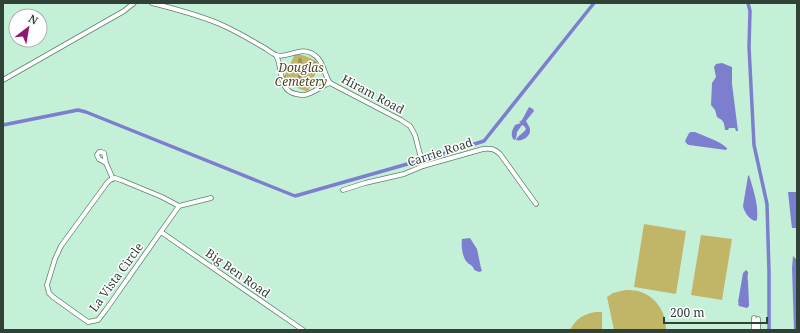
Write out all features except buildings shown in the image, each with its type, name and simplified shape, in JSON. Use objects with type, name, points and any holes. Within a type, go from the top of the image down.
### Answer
[{"type":"street","points":[[3,80],[124,11],[134,3]]},
{"type":"street","points":[[152,3],[202,17],[222,25],[276,55]]},
{"type":"street","name":"Hiram Road","points":[[330,83],[323,85],[308,95],[293,94],[283,84],[276,55],[285,55],[300,51],[312,53],[320,60],[330,83],[410,126],[415,135],[423,166]]},
{"type":"street","name":"Carrie Road","points":[[343,190],[404,174],[423,166],[483,148],[489,148],[494,149],[500,154],[536,204]]},
{"type":"street","points":[[106,163],[112,179],[121,180],[162,197],[179,206],[211,198]]},
{"type":"street","name":"La Vista Circle","points":[[112,179],[107,183],[61,246],[55,259],[47,285],[49,293],[53,297],[88,322],[98,320],[179,206]]},
{"type":"street","name":"Big Ben Road","points":[[161,232],[303,330]]},
{"type":"street","points":[[754,330],[756,318],[758,330]]},
{"type":"green space","name":"Douglas Cemetery","points":[[295,54],[308,57],[319,64],[308,92],[290,85],[284,77]]},
{"type":"green space","points":[[644,224],[686,231],[676,294],[634,287]]},
{"type":"green space","points":[[701,235],[732,239],[722,300],[691,295]]},
{"type":"green space","points":[[625,290],[636,291],[650,296],[662,311],[666,324],[666,330],[614,330],[607,297],[613,293]]},
{"type":"green space","points":[[596,312],[602,312],[602,330],[570,330],[575,322],[581,317]]},
{"type":"water","points":[[722,63],[732,67],[732,84],[738,131],[736,131],[735,128],[725,130],[723,122],[717,117],[715,110],[711,105],[712,83],[716,77],[714,67],[716,64]]},
{"type":"water","points":[[529,107],[534,111],[526,121],[530,132],[528,136],[523,139],[516,140],[518,136],[526,129],[522,125],[517,132],[516,139],[514,140],[512,134],[513,129],[515,125],[521,123],[519,122],[522,120]]},
{"type":"water","points":[[691,132],[695,132],[716,141],[727,149],[689,145],[685,141]]},
{"type":"water","points":[[749,175],[757,209],[757,220],[755,221],[747,215],[743,206]]},
{"type":"water","points":[[788,192],[797,192],[797,228],[792,228]]},
{"type":"water","points":[[470,238],[477,249],[482,271],[479,272],[467,263],[463,254],[462,239]]},
{"type":"water","points":[[793,256],[797,260],[797,330],[794,330]]},
{"type":"water","points":[[746,270],[748,272],[749,304],[747,308],[739,306],[738,304],[743,273]]},
{"type":"waterway","points":[[427,159],[484,141],[594,3]]},
{"type":"waterway","points":[[748,3],[750,11],[749,47],[754,145],[767,204],[769,330]]},
{"type":"waterway","points":[[3,125],[78,110],[295,196],[418,161]]}]
